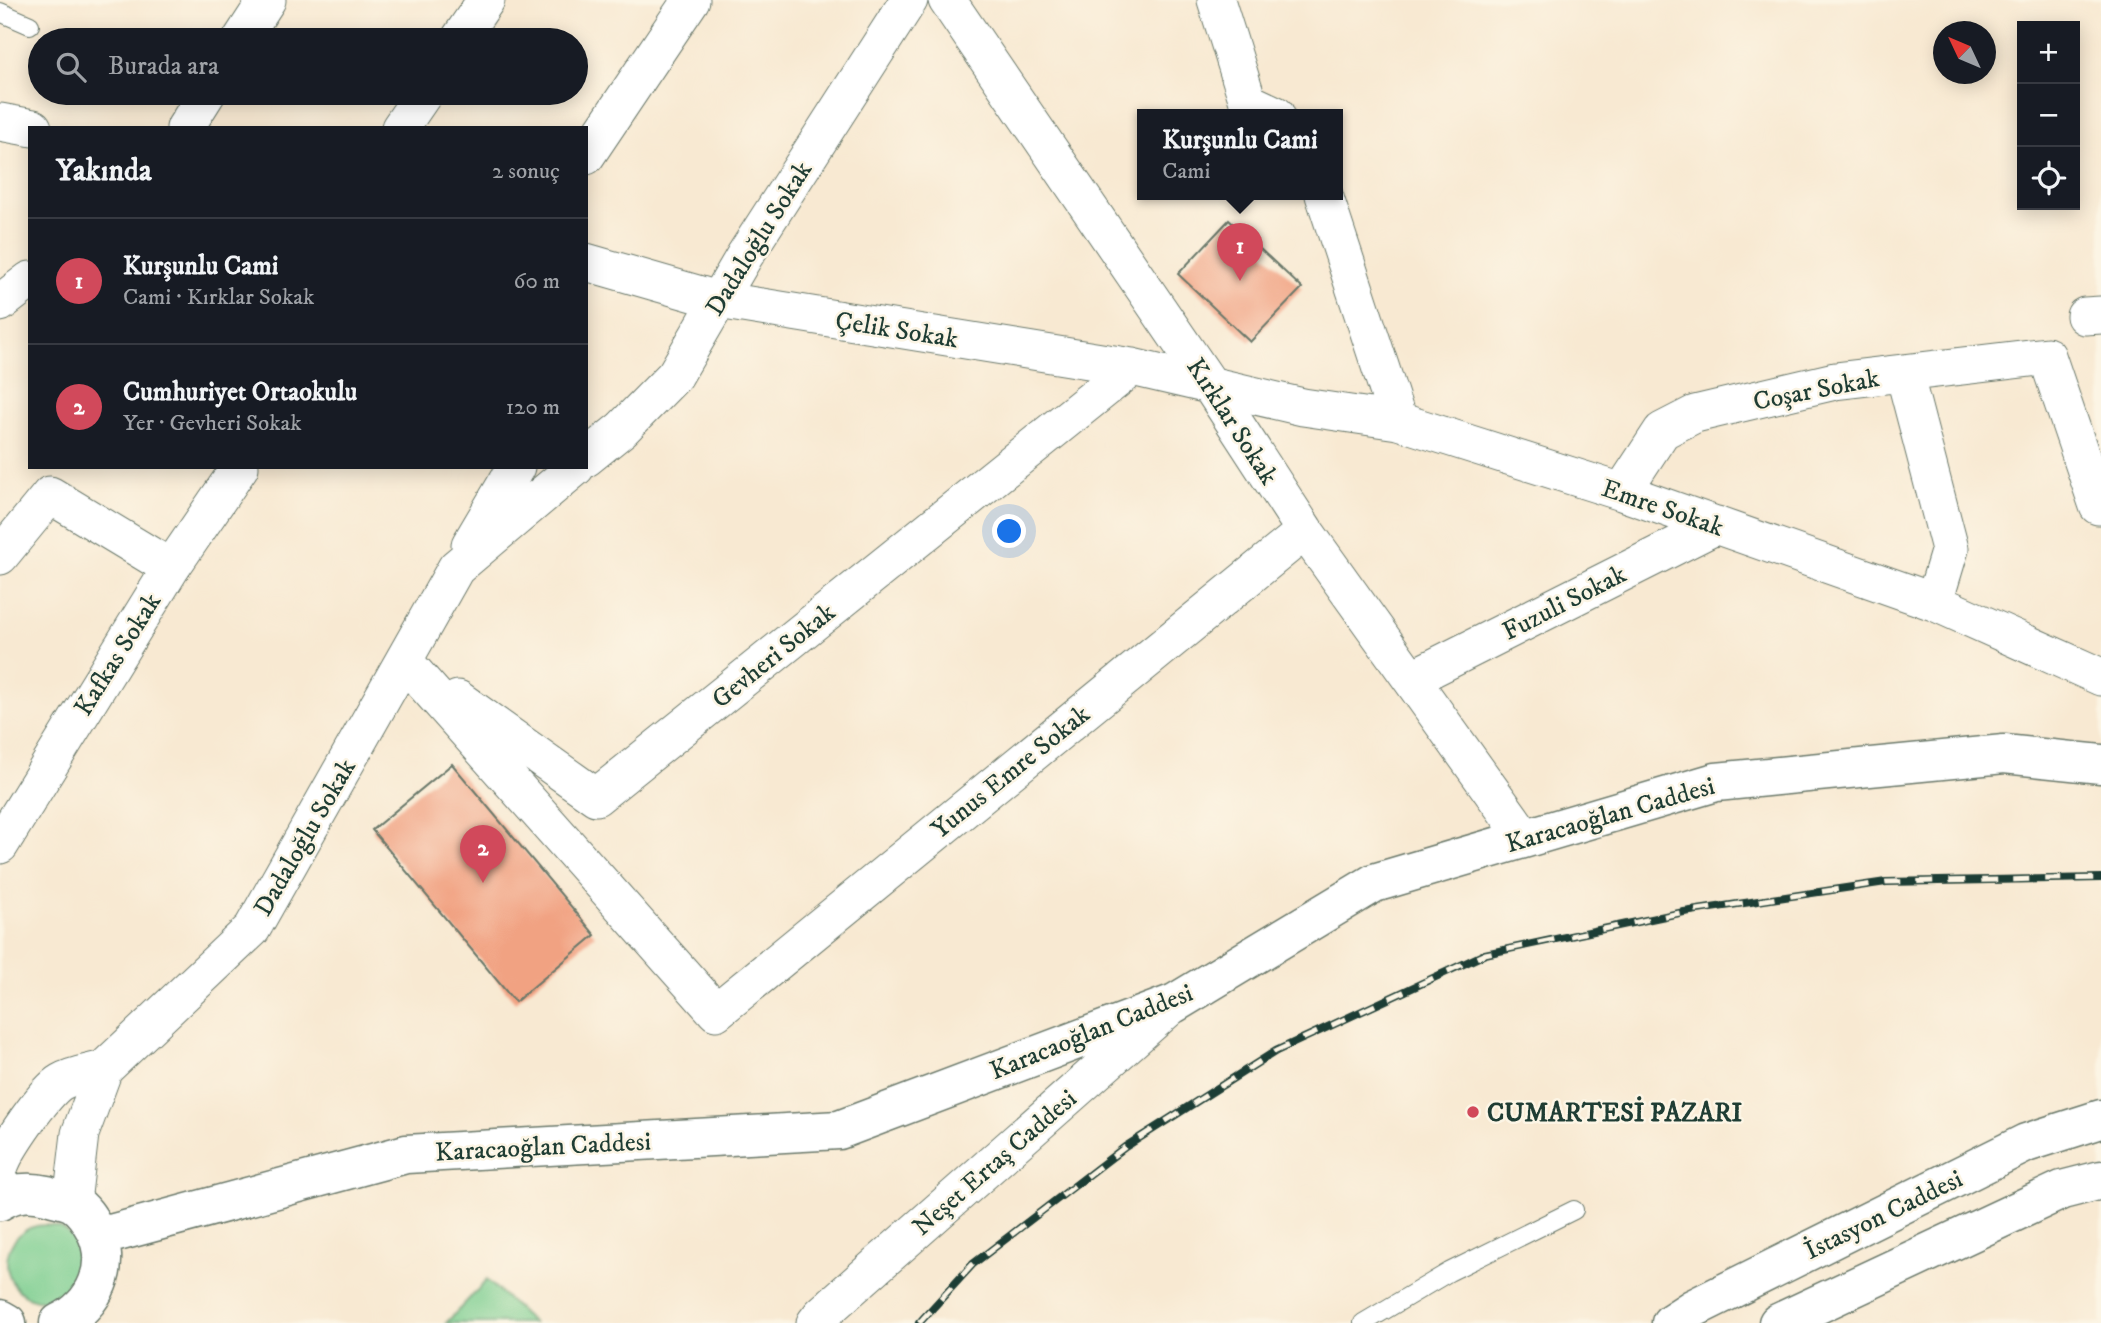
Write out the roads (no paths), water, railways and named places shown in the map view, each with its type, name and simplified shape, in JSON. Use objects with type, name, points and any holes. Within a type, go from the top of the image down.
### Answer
[{"type":"street","points":[[249,28],[267,0]]},
{"type":"street","points":[[467,28],[486,0]]},
{"type":"street","points":[[588,153],[691,0]]},
{"type":"street","name":"Dadaloğlu Sokak","points":[[588,456],[622,429],[675,375],[718,300],[909,0]]},
{"type":"street","name":"Kırklar Sokak","points":[[947,0],[1210,385],[1305,531],[1525,838]]},
{"type":"street","points":[[1216,0],[1248,102],[1263,109]]},
{"type":"street","points":[[186,126],[199,105]]},
{"type":"street","points":[[401,126],[416,105]]},
{"type":"street","points":[[0,122],[28,127]]},
{"type":"street","points":[[1326,200],[1398,421]]},
{"type":"street","name":"Çelik Sokak","points":[[588,263],[718,300],[1132,367],[1210,385]]},
{"type":"street","points":[[0,303],[28,282]]},
{"type":"street","name":"Coşar Sokak","points":[[1622,492],[1662,432],[1695,414],[1835,381],[2047,356],[2098,506],[2101,506]]},
{"type":"street","name":"Gevheri Sokak","points":[[405,662],[596,797],[1132,367]]},
{"type":"street","points":[[1904,373],[1950,549],[1934,602]]},
{"type":"street","name":"Emre Sokak","points":[[1210,385],[1303,407],[1398,421],[1622,492],[1934,602],[2101,677]]},
{"type":"street","name":"Kafkas Sokak","points":[[0,845],[171,568],[239,469]]},
{"type":"street","name":"Dadaloğlu Sokak","points":[[72,1202],[80,1134],[104,1069],[252,929],[515,469]]},
{"type":"street","name":"Dadaloğlu Sokak","points":[[456,568],[574,469]]},
{"type":"street","points":[[0,556],[50,495],[171,568]]},
{"type":"street","name":"Fuzuli Sokak","points":[[1411,679],[1717,525]]},
{"type":"street","name":"Yunus Emre Sokak","points":[[405,662],[716,1012],[1305,531]]},
{"type":"street","name":"Karacaoğlan Caddesi","points":[[99,1237],[406,1154],[839,1130],[1175,1003],[1374,883],[1716,782],[2004,754],[2101,764]]},
{"type":"street","name":"Neşet Ertaş Caddesi","points":[[815,1323],[1175,1003]]},
{"type":"street","name":"Dadaloğlu Sokak","points":[[0,1166],[23,1123],[60,1082],[104,1069]]},
{"type":"street","name":"İstasyon Caddesi","points":[[1671,1323],[1694,1308],[2026,1143],[2101,1119]]},
{"type":"street","name":"İstasyon Caddesi","points":[[1778,1323],[2063,1190],[2101,1180]]},
{"type":"street","points":[[0,1201],[7,1196],[29,1191],[72,1202],[89,1217],[99,1237],[103,1259],[99,1281],[89,1301],[73,1317],[58,1323]]},
{"type":"street","points":[[0,1319],[7,1323]]},
{"type":"lane","points":[[0,12],[30,25]]},
{"type":"lane","points":[[1363,1323],[1450,1272],[1574,1210]]},
{"type":"railway","points":[[919,1323],[973,1264],[1125,1147],[1276,1051],[1485,954],[1684,912],[1886,882],[2101,878]]},
{"type":"place","name":"Kurşunlu Cami","points":[[1240,281]]},
{"type":"place","name":"Cumhuriyet Ortaokulu","points":[[483,883]]},
{"type":"place","name":"CUMARTESİ PAZARI","points":[[1473,1112]]}]
